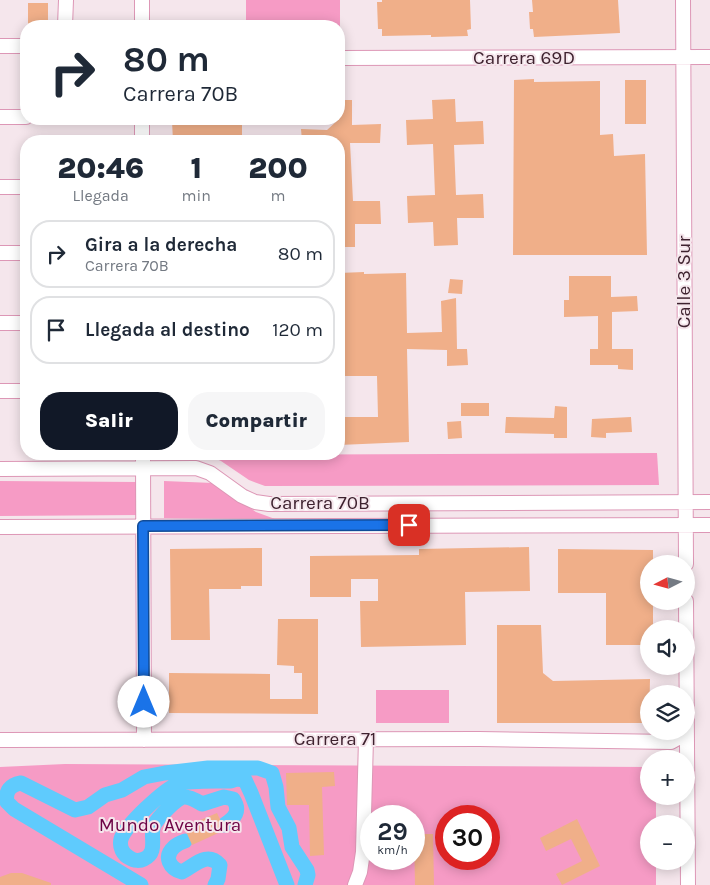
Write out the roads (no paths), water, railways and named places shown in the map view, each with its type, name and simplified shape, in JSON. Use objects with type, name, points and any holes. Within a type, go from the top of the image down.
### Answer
[{"type":"street","points":[[65,20],[66,0]]},
{"type":"street","points":[[142,0],[142,20]]},
{"type":"street","name":"Calle 3 Sur","points":[[683,0],[686,555]]},
{"type":"street","points":[[0,46],[20,46]]},
{"type":"street","name":"Carrera 69D","points":[[345,58],[710,57]]},
{"type":"street","points":[[0,117],[20,117]]},
{"type":"street","points":[[0,187],[20,187]]},
{"type":"street","points":[[0,254],[20,253]]},
{"type":"street","points":[[0,323],[20,323]]},
{"type":"street","points":[[0,391],[20,391]]},
{"type":"street","points":[[142,460],[144,740]]},
{"type":"street","name":"Carrera 70B","points":[[0,469],[196,468],[210,473],[242,496],[255,502],[268,504],[710,502]]},
{"type":"street","name":"Carrera 70B","points":[[0,527],[710,525]]},
{"type":"street","points":[[686,610],[686,685]]},
{"type":"street","points":[[355,885],[360,872],[363,852],[366,739]]},
{"type":"street","name":"Carrera 71","points":[[0,740],[366,739],[670,742]]},
{"type":"street","points":[[674,740],[670,742],[680,750]]},
{"type":"street","points":[[687,805],[688,885]]},
{"type":"waterway","points":[[141,885],[14,809],[7,802],[9,789],[21,783],[75,810],[88,807],[105,795],[122,790],[144,777],[208,768],[258,768],[272,773],[276,787],[278,807],[289,828],[292,847],[307,870],[308,875],[305,885]]},
{"type":"waterway","points":[[224,825],[236,814],[237,807],[233,799],[224,797],[202,804],[191,798],[184,797],[172,804],[154,825],[152,848],[149,856],[141,860],[133,860],[125,855],[121,848],[121,839],[124,833],[137,817],[172,787],[189,782],[245,780],[287,885]]},
{"type":"waterway","points":[[185,841],[171,851],[169,855],[171,865],[182,872],[206,859],[215,861],[220,865],[215,885]]},
{"type":"park label","name":"Mundo Aventura","points":[[170,825]]}]
